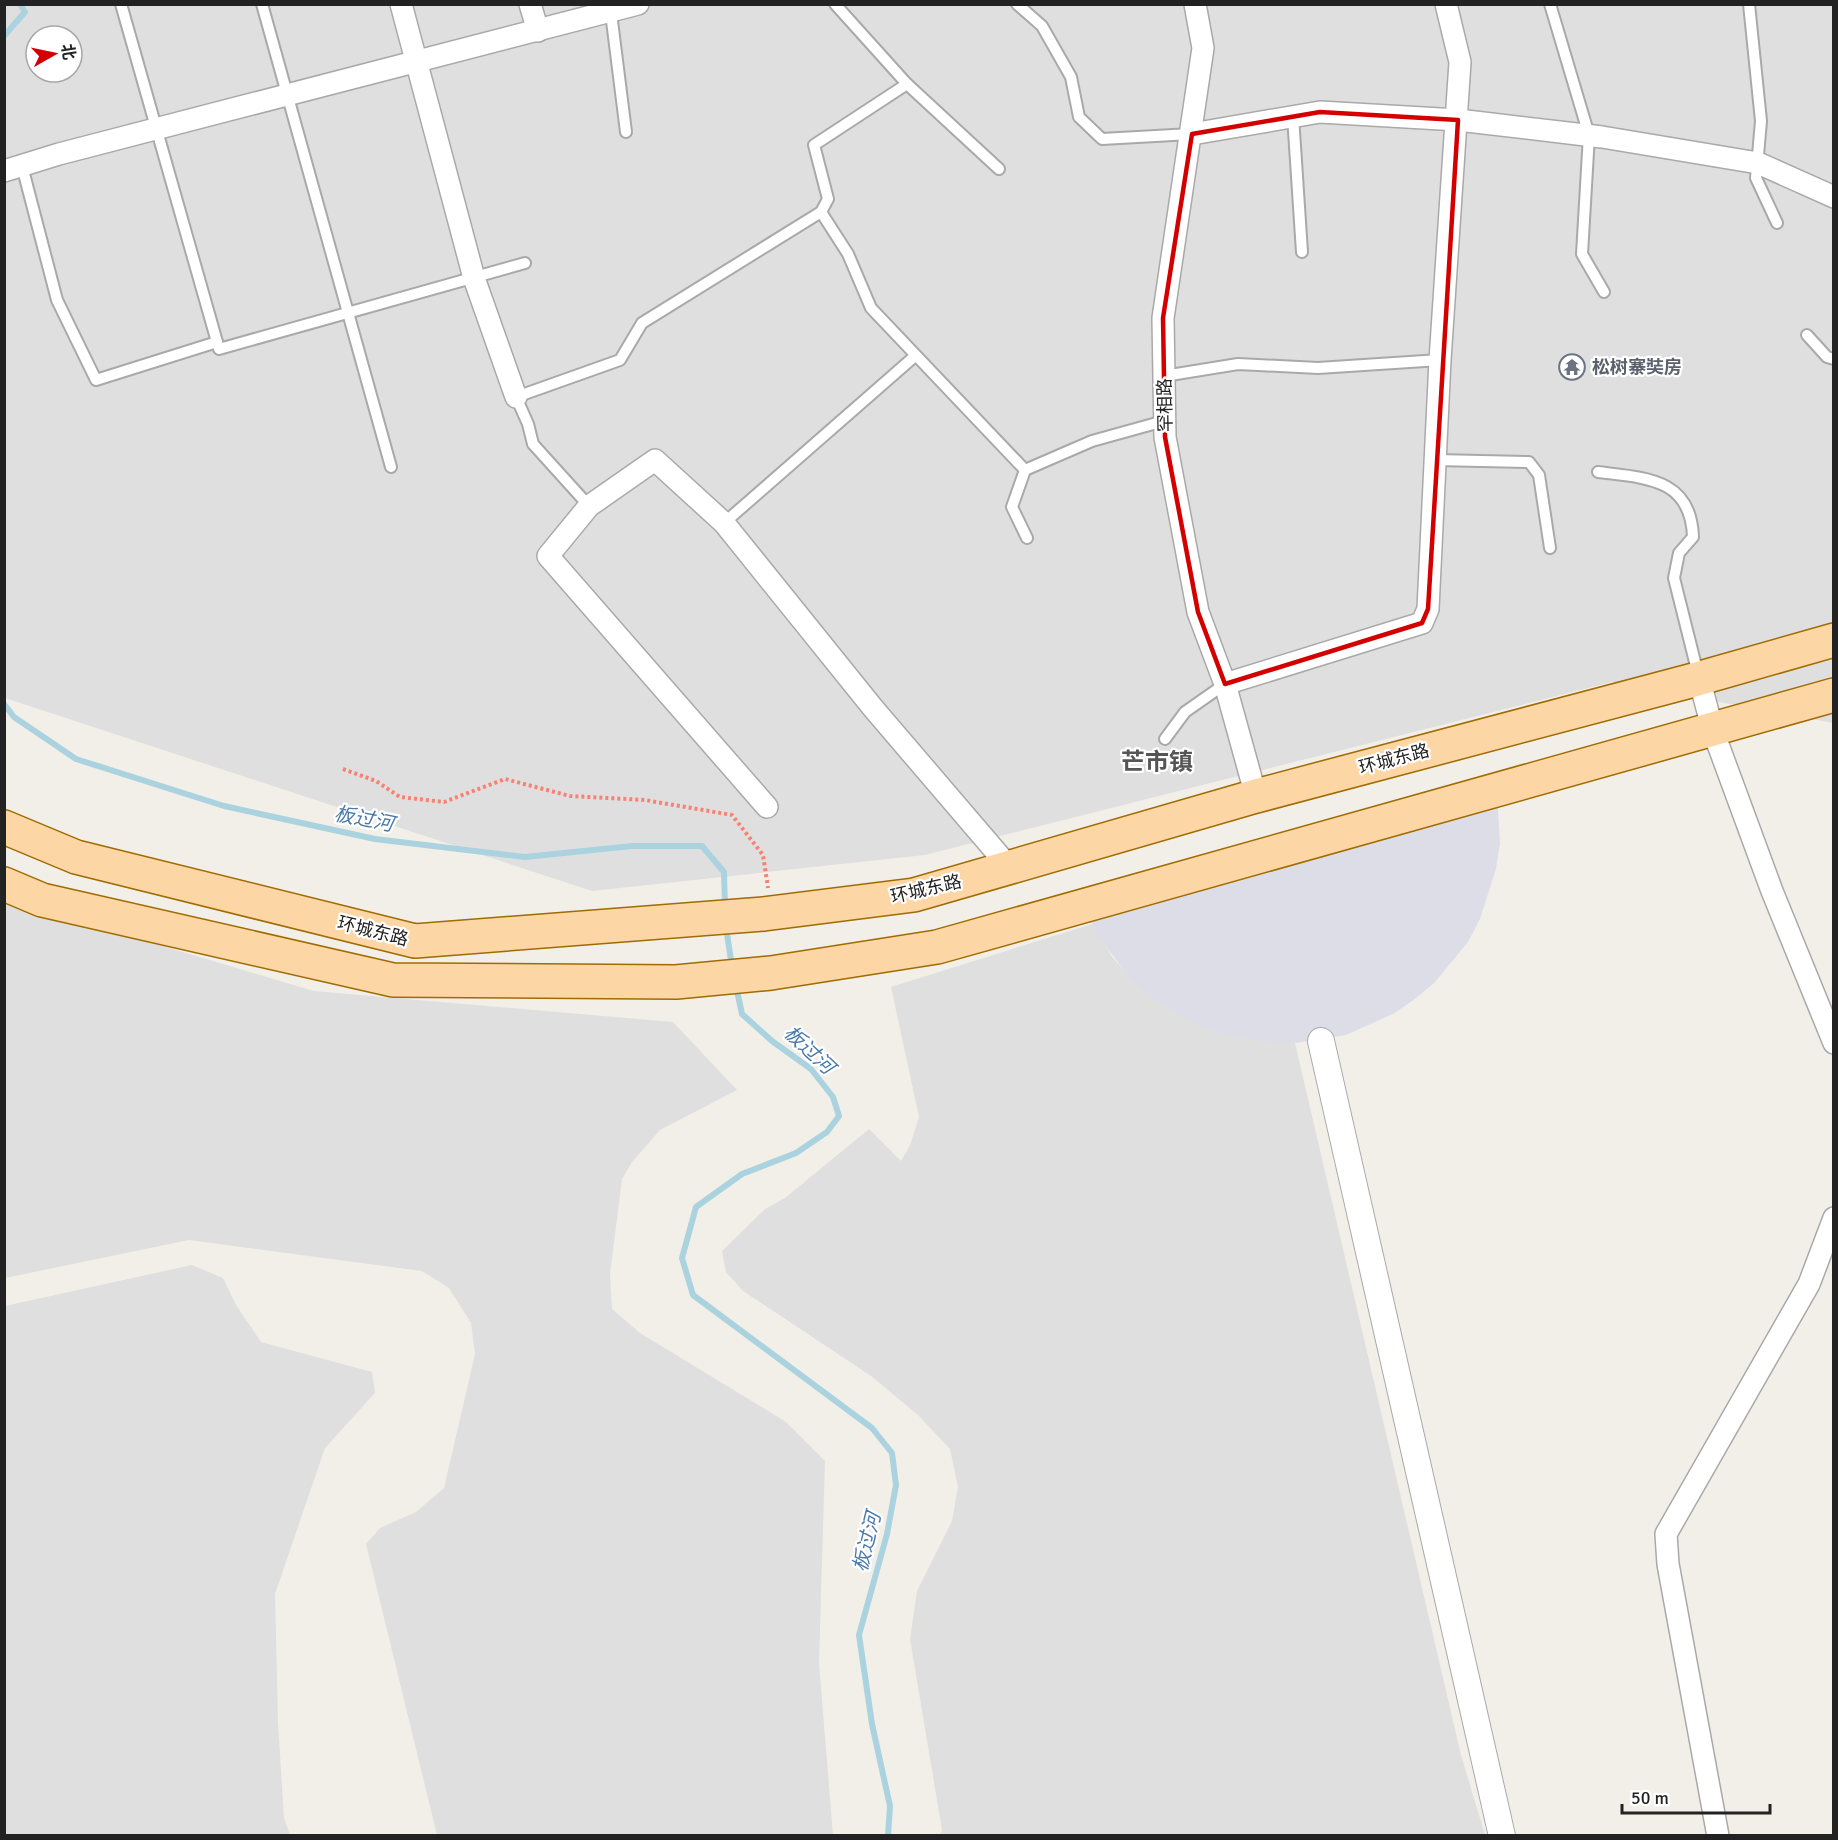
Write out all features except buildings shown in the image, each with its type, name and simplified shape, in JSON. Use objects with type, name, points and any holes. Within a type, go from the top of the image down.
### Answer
[{"type":"main road","name":"环城东路","points":[[4,827],[76,857],[415,941],[768,914],[914,895],[1256,796],[1700,678],[1833,640]]},
{"type":"main road","points":[[4,884],[42,900],[393,980],[676,982],[771,973],[937,947],[1473,795],[1713,731],[1833,695]]},
{"type":"street","points":[[401,4],[474,278],[516,397]]},
{"type":"street","points":[[531,4],[538,31]]},
{"type":"street","points":[[13,169],[611,13],[638,4]]},
{"type":"street","name":"罕相路","points":[[1195,4],[1203,48],[1163,318],[1165,437],[1198,612],[1225,684],[1256,796]]},
{"type":"street","points":[[1225,684],[1422,623],[1428,609],[1440,360],[1458,120],[1460,62],[1446,4]]},
{"type":"street","points":[[1192,134],[1320,112],[1458,120],[1589,135],[1758,163],[1833,197]]},
{"type":"street","points":[[768,807],[548,556],[589,506],[655,460],[724,523],[873,708],[1009,867]]},
{"type":"street","points":[[1700,678],[1713,731],[1772,891],[1833,1044]]},
{"type":"street","points":[[1321,1041],[1503,1836]]},
{"type":"street","points":[[1718,1836],[1668,1564],[1665,1533],[1809,1284],[1833,1218]]},
{"type":"lane","points":[[121,4],[155,131],[219,349],[525,263]]},
{"type":"lane","points":[[262,4],[391,467]]},
{"type":"lane","points":[[835,4],[907,84],[999,169]]},
{"type":"lane","points":[[1017,4],[1042,26],[1071,77],[1079,117],[1102,139],[1192,134]]},
{"type":"lane","points":[[1550,4],[1589,135],[1582,254],[1604,292]]},
{"type":"lane","points":[[1749,4],[1761,121],[1756,178],[1777,223]]},
{"type":"lane","points":[[611,13],[626,132]]},
{"type":"lane","points":[[589,506],[533,444],[528,424],[516,397],[620,360],[642,323],[820,212],[828,199],[814,145],[907,84]]},
{"type":"lane","points":[[1293,116],[1302,252]]},
{"type":"lane","points":[[13,169],[57,300],[96,380],[217,342]]},
{"type":"lane","points":[[820,212],[848,254],[871,308],[1026,470]]},
{"type":"lane","points":[[1807,335],[1827,357],[1833,359]]},
{"type":"lane","points":[[724,523],[915,356]]},
{"type":"lane","points":[[1164,376],[1238,364],[1318,368],[1440,360]]},
{"type":"lane","points":[[1027,538],[1012,507],[1026,470],[1092,441],[1164,421]]},
{"type":"lane","points":[[1436,460],[1529,462],[1539,475],[1550,548]]},
{"type":"lane","points":[[1598,472],[1652,479],[1676,490],[1692,518],[1693,537],[1679,553],[1674,578],[1700,678]]},
{"type":"lane","points":[[1165,739],[1185,712],[1225,684]]},
{"type":"path","points":[[343,769],[376,781],[400,797],[444,802],[505,779],[570,796],[645,800],[732,815],[763,855],[768,914]]},
{"type":"highlighted area","points":[[1320,112],[1458,120],[1428,609],[1422,623],[1225,684],[1198,612],[1165,437],[1163,318],[1192,134]]},
{"type":"shaded area","points":[[5,5],[1833,5],[1833,723],[1612,682],[925,855],[592,891],[5,698]]},
{"type":"shaded area","points":[[1497,791],[1500,843],[1496,869],[1480,919],[1468,942],[1435,982],[1415,999],[1393,1014],[1346,1035],[1295,1043],[1268,1043],[1218,1033],[1193,1023],[1149,996],[1130,978],[1098,936],[1087,913]]},
{"type":"shaded area","points":[[4,899],[314,991],[673,1022],[737,1090],[660,1130],[632,1162],[622,1179],[610,1274],[612,1309],[640,1333],[786,1422],[825,1461],[819,1663],[833,1835],[437,1835],[366,1544],[380,1528],[416,1512],[444,1488],[475,1354],[471,1323],[449,1288],[422,1271],[189,1240],[5,1278]]},
{"type":"shaded area","points":[[1092,924],[1113,958],[1149,996],[1268,1043],[1295,1043],[1461,1755],[1485,1835],[940,1835],[942,1830],[910,1639],[917,1591],[952,1521],[958,1487],[950,1449],[918,1415],[871,1376],[743,1291],[726,1272],[722,1251],[765,1209],[785,1198],[869,1129],[901,1161],[910,1145],[919,1117],[891,987]]},
{"type":"shaded area","points":[[192,1265],[223,1278],[236,1305],[261,1342],[372,1372],[375,1393],[325,1448],[275,1594],[278,1723],[284,1818],[290,1835],[5,1835],[5,1306]]},
{"type":"waterway","name":"板过河","points":[[4,36],[25,12],[20,4]]},
{"type":"waterway","name":"板过河","points":[[4,704],[14,717],[76,759],[224,806],[375,839],[525,857],[632,846],[702,846],[724,872],[725,908]]},
{"type":"waterway","name":"板过河","points":[[726,927],[732,967]]},
{"type":"waterway","name":"板过河","points":[[736,986],[742,1014],[772,1041],[811,1069],[833,1097],[839,1116],[827,1132],[796,1153],[742,1174],[696,1207],[682,1258],[693,1295],[872,1428],[892,1453],[896,1485],[887,1534],[859,1635],[872,1724],[890,1806],[888,1836]]},
{"type":"place","name":"松树寨奘房","points":[[1572,367]]},
{"type":"district","name":"芒市镇","points":[[1157,762]]}]
